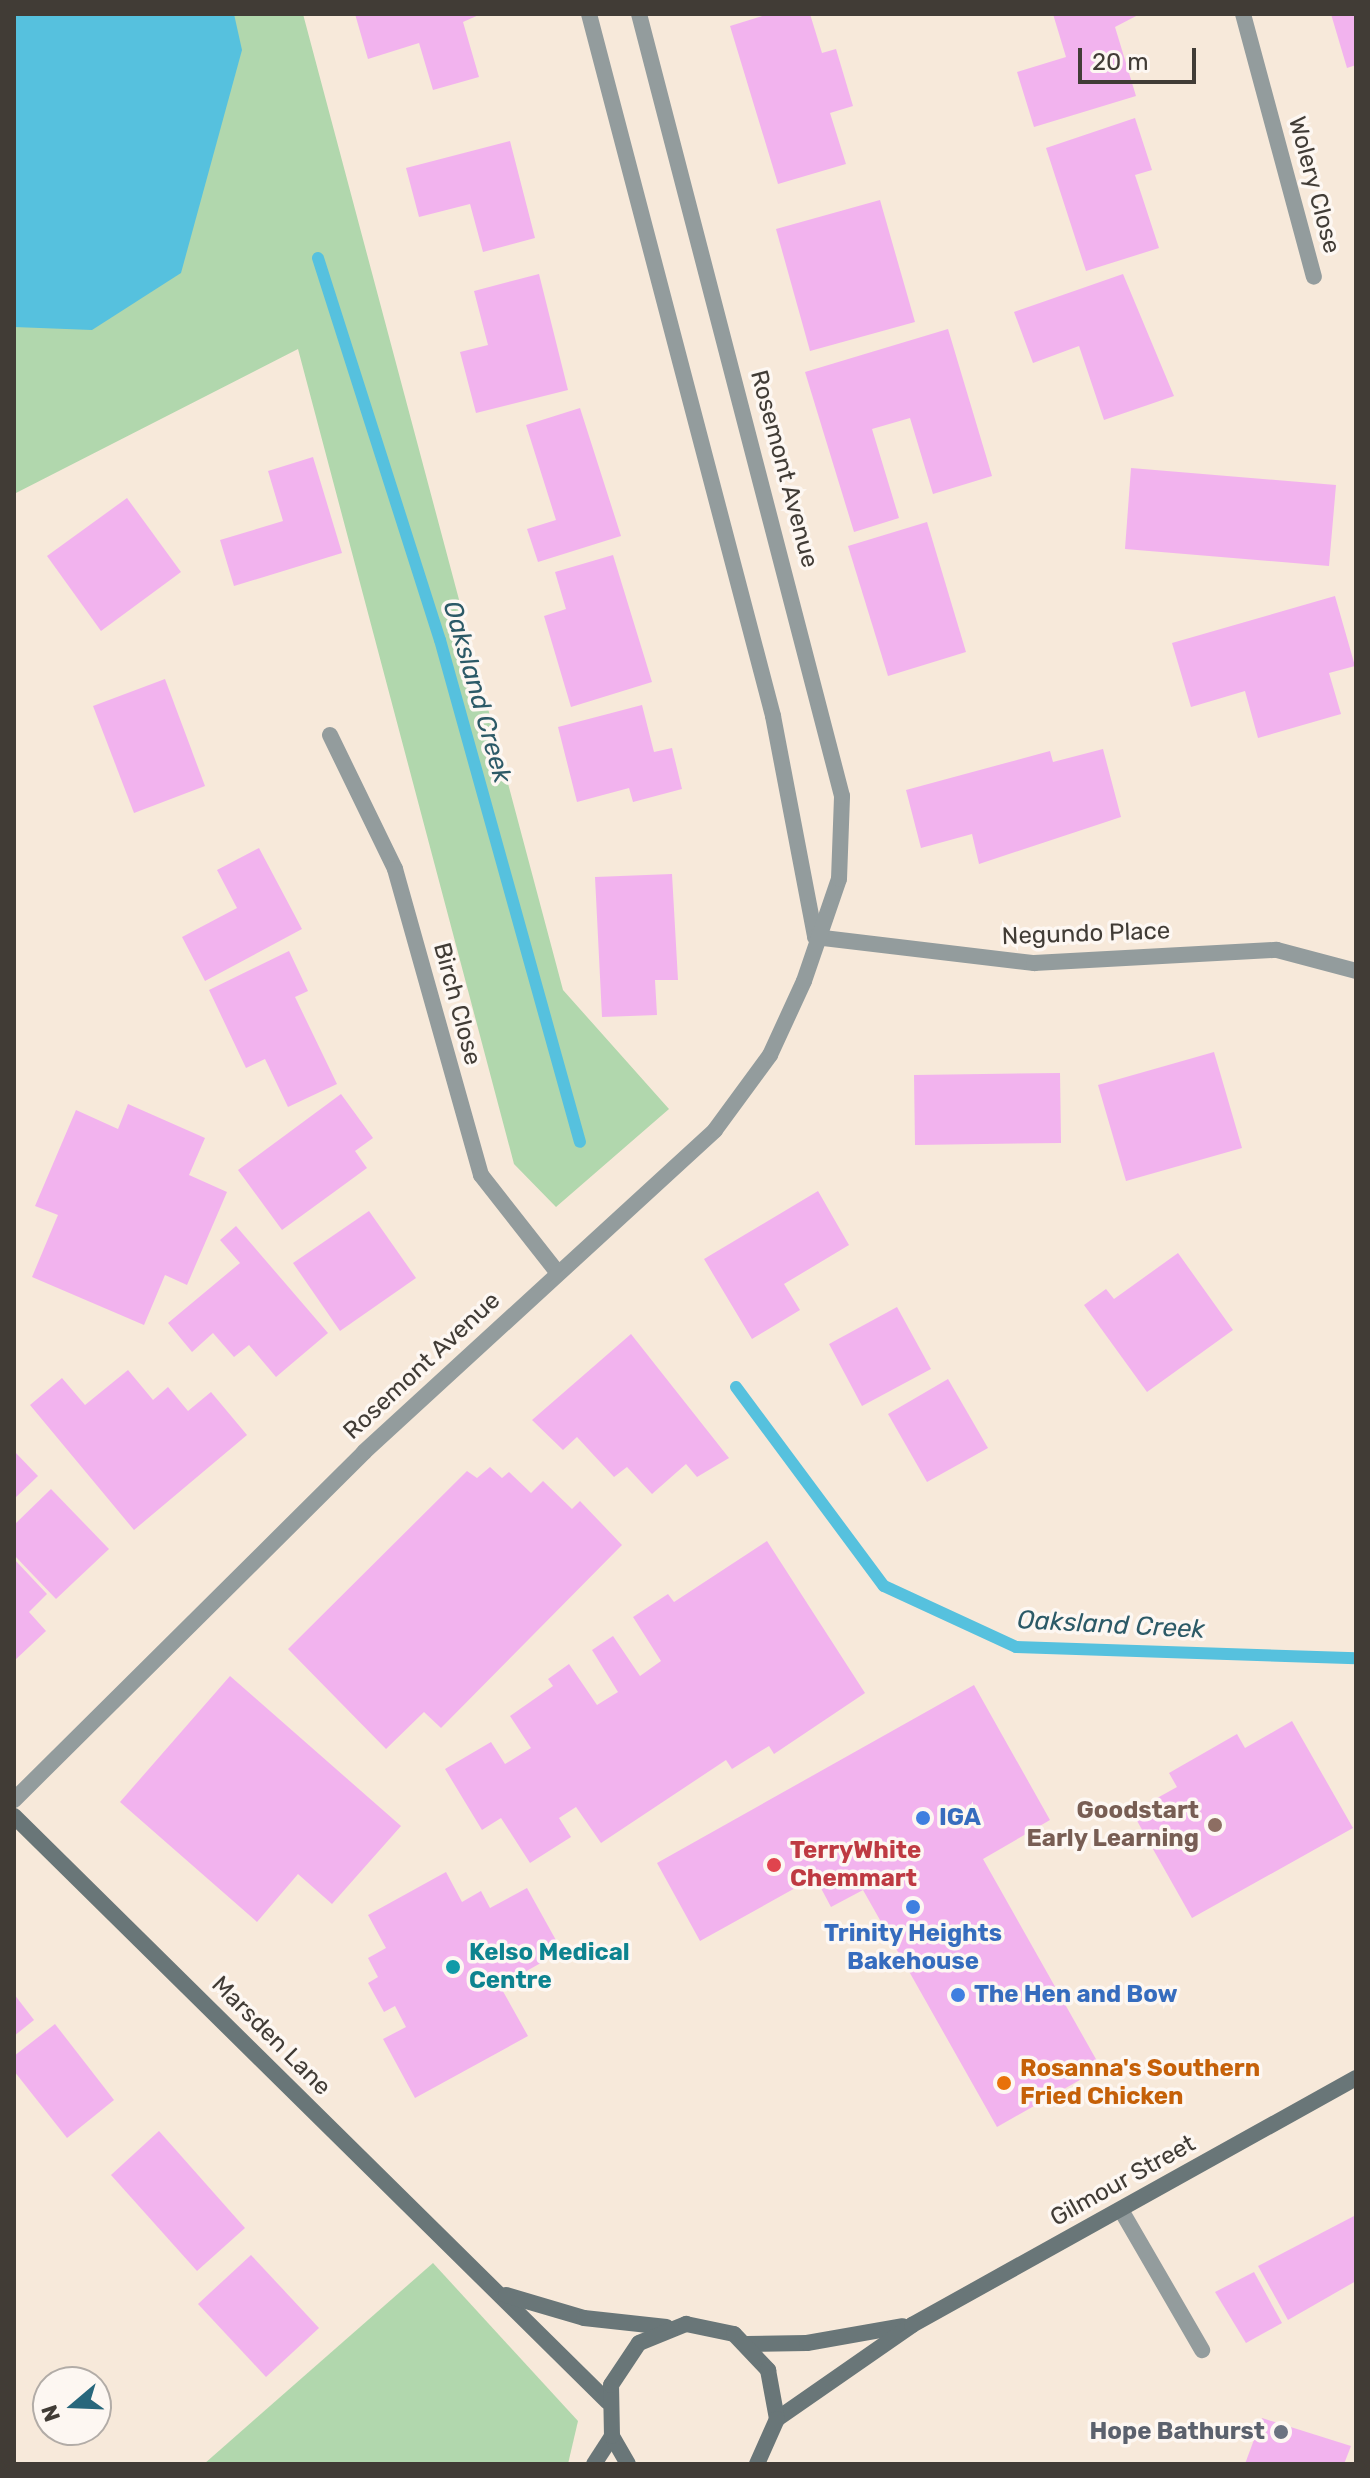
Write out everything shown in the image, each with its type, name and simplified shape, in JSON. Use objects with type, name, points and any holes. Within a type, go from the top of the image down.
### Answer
[{"type":"main road","name":"Marsden Lane","points":[[14,1816],[608,2402]]},
{"type":"main road","name":"Gilmour Street","points":[[777,2419],[912,2325],[1356,2078]]},
{"type":"main road","name":"Marsden Lane","points":[[494,2290],[569,2314],[669,2327],[718,2327],[747,2344]]},
{"type":"main road","name":"Gilmour Street","points":[[747,2344],[807,2343],[912,2325]]},
{"type":"main road","points":[[628,2464],[612,2436],[608,2402],[627,2355],[669,2327]]},
{"type":"main road","points":[[747,2344],[768,2370],[777,2419],[771,2456],[757,2464]]},
{"type":"main road","points":[[594,2464],[612,2436]]},
{"type":"street","name":"Rosemont Avenue","points":[[589,14],[773,716],[815,937]]},
{"type":"street","name":"Rosemont Avenue","points":[[14,1800],[364,1452],[747,1092],[789,1018],[845,838],[832,744],[639,14]]},
{"type":"street","name":"Wolery Close","points":[[1243,14],[1314,277]]},
{"type":"street","name":"Birch Close","points":[[330,735],[395,869],[481,1175],[557,1272]]},
{"type":"street","name":"Negundo Place","points":[[815,937],[1034,963],[1277,950],[1356,971]]},
{"type":"street","points":[[1121,2210],[1202,2350]]},
{"type":"green space","points":[[14,14],[303,14],[563,990],[669,1109],[556,1207],[514,1164],[298,349],[14,494]]},
{"type":"green space","points":[[433,2263],[578,2421],[568,2464],[204,2464]]},
{"type":"water","points":[[14,14],[234,14],[242,50],[181,273],[92,330],[14,327]]},
{"type":"building","points":[[355,14],[481,14],[463,22],[479,77],[433,90],[419,43],[368,59]]},
{"type":"building","points":[[769,14],[810,14],[822,53],[836,49],[853,106],[830,113],[846,164],[778,184],[730,26]]},
{"type":"building","points":[[1053,14],[1140,14],[1115,27],[1136,96],[1034,127],[1017,72],[1066,57]]},
{"type":"building","points":[[1331,14],[1356,14],[1356,65],[1347,68]]},
{"type":"building","points":[[1135,118],[1152,170],[1135,175],[1159,248],[1086,271],[1046,148]]},
{"type":"building","points":[[510,141],[535,238],[483,252],[470,204],[419,217],[406,168]]},
{"type":"building","points":[[880,200],[915,322],[810,351],[776,229]]},
{"type":"building","points":[[539,274],[568,390],[476,413],[460,352],[488,345],[474,291]]},
{"type":"building","points":[[1123,274],[1174,396],[1104,420],[1079,346],[1033,363],[1014,312]]},
{"type":"building","points":[[948,329],[992,476],[933,494],[910,418],[872,429],[899,518],[854,532],[805,372]]},
{"type":"building","points":[[580,408],[621,536],[538,562],[527,529],[556,520],[526,425]]},
{"type":"building","points":[[313,457],[342,553],[234,586],[220,540],[283,521],[268,471]]},
{"type":"building","points":[[1131,468],[1336,485],[1329,566],[1125,549]]},
{"type":"building","points":[[127,498],[181,572],[101,631],[47,556]]},
{"type":"building","points":[[927,522],[966,652],[888,676],[848,546]]},
{"type":"building","points":[[613,555],[652,682],[571,707],[544,616],[566,609],[555,572]]},
{"type":"building","points":[[1335,596],[1355,666],[1329,673],[1341,714],[1258,738],[1245,691],[1191,707],[1172,643]]},
{"type":"building","points":[[165,679],[205,786],[134,813],[93,706]]},
{"type":"building","points":[[642,705],[654,752],[672,748],[682,789],[633,802],[629,788],[577,802],[558,727]]},
{"type":"building","points":[[1103,749],[1121,817],[979,864],[972,834],[921,848],[906,790],[1050,751],[1053,762]]},
{"type":"building","points":[[259,848],[302,929],[205,981],[182,937],[237,908],[217,870]]},
{"type":"building","points":[[672,874],[678,980],[655,980],[657,1015],[602,1017],[595,877]]},
{"type":"building","points":[[289,951],[308,991],[295,997],[337,1084],[288,1107],[265,1059],[246,1068],[209,990]]},
{"type":"building","points":[[1214,1052],[1242,1148],[1126,1181],[1098,1085]]},
{"type":"building","points":[[1060,1073],[1061,1143],[915,1145],[914,1075]]},
{"type":"building","points":[[341,1094],[373,1138],[355,1151],[367,1168],[282,1230],[238,1170]]},
{"type":"building","points":[[128,1104],[205,1138],[189,1175],[227,1192],[187,1285],[165,1275],[144,1325],[32,1277],[58,1215],[35,1206],[76,1110],[118,1129]]},
{"type":"building","points":[[818,1191],[849,1245],[784,1284],[800,1310],[752,1339],[704,1259]]},
{"type":"building","points":[[369,1211],[416,1278],[340,1331],[293,1263]]},
{"type":"building","points":[[236,1226],[328,1333],[276,1377],[249,1345],[234,1357],[213,1333],[192,1352],[168,1323],[240,1263],[220,1240]]},
{"type":"building","points":[[1178,1253],[1233,1330],[1147,1392],[1084,1305],[1106,1289],[1114,1299]]},
{"type":"building","points":[[897,1307],[931,1369],[862,1406],[829,1344]]},
{"type":"building","points":[[631,1334],[729,1458],[697,1477],[686,1464],[652,1494],[627,1467],[614,1477],[577,1437],[563,1450],[532,1420]]},
{"type":"building","points":[[128,1370],[153,1400],[168,1387],[188,1411],[211,1392],[247,1435],[134,1530],[30,1405],[62,1378],[85,1405]]},
{"type":"building","points":[[948,1379],[988,1448],[927,1482],[888,1414]]},
{"type":"building","points":[[14,1451],[38,1476],[14,1499]]},
{"type":"building","points":[[490,1467],[502,1478],[509,1472],[531,1493],[543,1481],[572,1509],[580,1501],[622,1545],[441,1728],[424,1712],[386,1749],[288,1649],[467,1471],[477,1478]]},
{"type":"building","points":[[51,1489],[109,1549],[56,1599],[14,1555],[14,1525]]},
{"type":"building","points":[[767,1541],[865,1693],[774,1754],[769,1746],[732,1769],[726,1760],[601,1843],[576,1807],[559,1818],[571,1837],[530,1863],[501,1818],[482,1830],[445,1769],[491,1742],[505,1764],[531,1748],[510,1716],[553,1686],[548,1679],[569,1664],[597,1705],[618,1692],[592,1650],[613,1636],[640,1676],[661,1661],[633,1617],[668,1594],[674,1602]]},
{"type":"building","points":[[14,1559],[47,1594],[29,1612],[46,1631],[14,1661]]},
{"type":"building","points":[[230,1676],[401,1826],[332,1904],[298,1874],[257,1922],[120,1802]]},
{"type":"building","points":[[974,1685],[1050,1820],[983,1859],[1101,2068],[997,2127],[863,1890],[831,1907],[815,1877],[700,1941],[657,1863]]},
{"type":"building","points":[[1292,1721],[1353,1828],[1192,1918],[1132,1812],[1177,1787],[1169,1773],[1237,1734],[1245,1748]]},
{"type":"building","name":"Kelso Medical Centre","points":[[446,1872],[462,1902],[481,1891],[490,1908],[527,1888],[562,1951],[500,1986],[528,2036],[415,2098],[383,2039],[406,2027],[395,2006],[384,2012],[368,1983],[378,1977],[368,1958],[386,1948],[368,1915]]},
{"type":"building","points":[[14,1994],[34,2020],[14,2036]]},
{"type":"building","points":[[55,2024],[114,2100],[67,2138],[14,2071],[14,2056]]},
{"type":"building","points":[[159,2131],[245,2228],[197,2271],[111,2175]]},
{"type":"building","points":[[1356,2215],[1356,2281],[1288,2320],[1258,2266]]},
{"type":"building","points":[[251,2255],[319,2328],[266,2377],[198,2304]]},
{"type":"building","points":[[1254,2272],[1282,2323],[1246,2343],[1215,2292]]},
{"type":"building","name":"Hope Bathurst","points":[[1262,2418],[1351,2446],[1344,2464],[1245,2464]]},
{"type":"waterway","name":"Oaksland Creek","points":[[318,258],[440,640],[580,1142]]},
{"type":"waterway","name":"Oaksland Creek","points":[[736,1387],[884,1586],[1016,1647],[1356,1658]]},
{"type":"place","name":"IGA","points":[[923,1818]]},
{"type":"place","name":"Goodstart Early Learning","points":[[1215,1825]]},
{"type":"place","name":"TerryWhite Chemmart","points":[[774,1865]]},
{"type":"place","name":"Trinity Heights Bakehouse","points":[[913,1907]]},
{"type":"place","name":"Kelso Medical Centre","points":[[453,1967]]},
{"type":"place","name":"The Hen and Bow","points":[[958,1995]]},
{"type":"place","name":"Rosanna's Southern Fried Chicken","points":[[1004,2083]]},
{"type":"place","name":"Hope Bathurst","points":[[1281,2432]]}]
